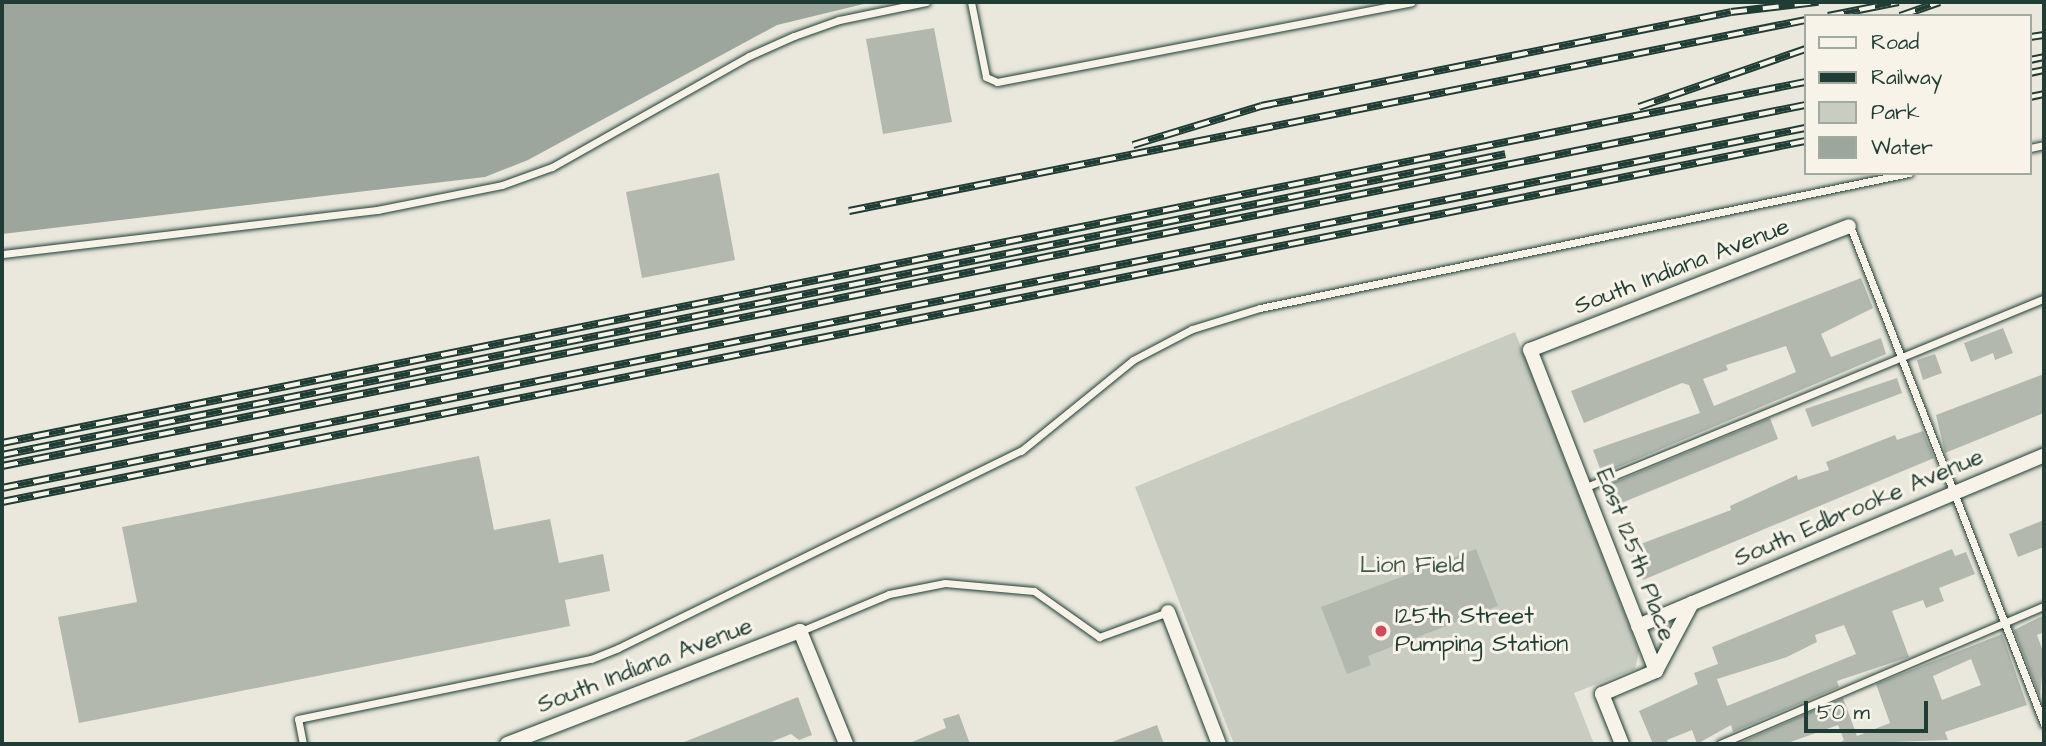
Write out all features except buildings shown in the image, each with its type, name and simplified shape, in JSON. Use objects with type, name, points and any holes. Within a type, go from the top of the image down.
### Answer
[{"type":"street","name":"South Indiana Avenue","points":[[1530,350],[1849,226]]},
{"type":"street","name":"East 125th Place","points":[[1530,350],[1656,671],[1602,694],[1622,744]]},
{"type":"street","name":"South Edbrooke Avenue","points":[[1638,626],[2044,455]]},
{"type":"street","points":[[1656,671],[1692,603]]},
{"type":"street","points":[[1168,612],[1219,744]]},
{"type":"street","name":"South Indiana Avenue","points":[[507,744],[800,631]]},
{"type":"street","points":[[800,631],[846,744]]},
{"type":"lane","points":[[2,254],[377,210],[502,185],[552,167],[749,55],[839,20],[926,2]]},
{"type":"lane","points":[[971,2],[986,77],[997,82],[1411,2]]},
{"type":"lane","points":[[303,744],[298,719],[611,652],[1021,451],[1133,360],[1192,329],[1260,308],[1899,175]]},
{"type":"lane","points":[[1849,226],[2044,724]]},
{"type":"lane","points":[[1584,488],[2044,298]]},
{"type":"lane","points":[[800,631],[889,594],[945,583],[1034,591],[1099,637],[1168,612]]},
{"type":"lane","points":[[1720,744],[2044,606]]},
{"type":"green space","name":"Lion Field","points":[[1515,332],[1639,651],[1635,669],[1574,693],[1594,744],[1234,744],[1135,487]]},
{"type":"water","points":[[2,2],[872,2],[777,25],[528,160],[485,177],[2,234]]},
{"type":"railway","points":[[1133,145],[1261,106],[1731,12],[1818,2]]},
{"type":"railway","points":[[1838,14],[1899,2]]},
{"type":"railway","points":[[1906,14],[1940,2]]},
{"type":"railway","points":[[849,211],[1804,20]]},
{"type":"railway","points":[[2032,37],[2044,35]]},
{"type":"railway","points":[[1639,107],[1804,50]]},
{"type":"railway","points":[[2032,60],[2044,57]]},
{"type":"railway","points":[[2032,73],[2044,70]]},
{"type":"railway","points":[[2,443],[1804,82]]},
{"type":"railway","points":[[2032,97],[2044,94]]},
{"type":"railway","points":[[2,466],[1804,105]]},
{"type":"railway","points":[[2,488],[1804,128]]},
{"type":"railway","points":[[2,502],[1804,141]]},
{"type":"railway","points":[[2,455],[1505,154]]},
{"type":"place","name":"125th Street Pumping Station","points":[[1381,631]]}]
